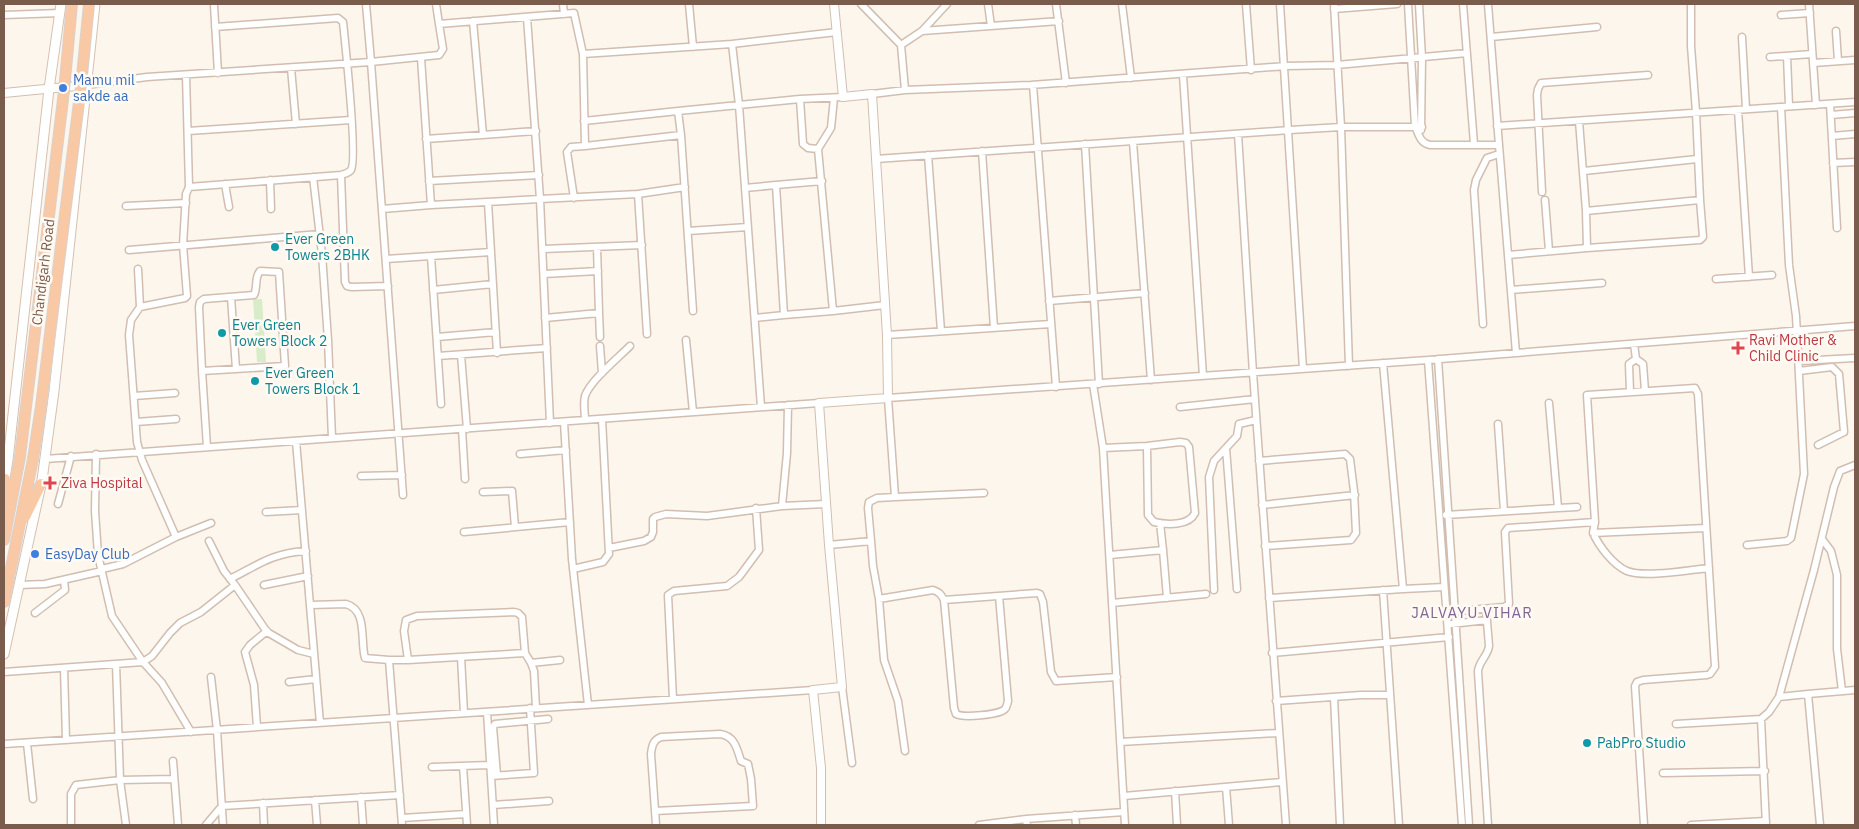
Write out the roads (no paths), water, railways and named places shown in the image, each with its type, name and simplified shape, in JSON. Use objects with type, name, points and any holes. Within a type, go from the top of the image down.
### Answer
[{"type":"highway","name":"Chandigarh Road","points":[[5,532],[20,457],[59,143],[72,4]]},
{"type":"highway","points":[[4,602],[33,459],[42,396],[80,95],[89,4]]},
{"type":"highway","points":[[4,482],[5,532]]},
{"type":"highway","points":[[18,530],[41,484]]},
{"type":"main road","points":[[4,482],[61,4]]},
{"type":"main road","points":[[4,654],[45,459],[54,391],[95,4]]},
{"type":"street","points":[[366,4],[372,62],[403,495]]},
{"type":"street","points":[[4,93],[147,77],[439,56],[443,49],[436,4]]},
{"type":"street","points":[[563,4],[564,14]]},
{"type":"street","points":[[574,4],[574,13],[583,54],[585,146]]},
{"type":"street","points":[[689,4],[693,47]]},
{"type":"street","points":[[833,311],[818,149],[831,128],[838,97],[837,32],[834,4]]},
{"type":"street","points":[[863,4],[901,45],[905,90]]},
{"type":"street","points":[[901,45],[922,32],[947,4]]},
{"type":"street","points":[[988,4],[991,26]]},
{"type":"street","points":[[1056,4],[1066,83]]},
{"type":"street","points":[[1122,4],[1131,78]]},
{"type":"street","points":[[1246,4],[1251,70]]},
{"type":"street","points":[[1280,4],[1286,66],[1303,369]]},
{"type":"street","points":[[1349,366],[1341,127],[1334,7],[1397,4]]},
{"type":"street","points":[[1408,4],[1419,126]]},
{"type":"street","points":[[1419,4],[1422,58],[1419,134],[1424,144],[1499,145]]},
{"type":"street","points":[[1464,4],[1474,144]]},
{"type":"street","points":[[1488,4],[1516,353]]},
{"type":"street","points":[[1508,255],[1700,240],[1703,237],[1691,46],[1691,4]]},
{"type":"street","points":[[1809,4],[1816,105]]},
{"type":"street","points":[[214,6],[218,72]]},
{"type":"street","points":[[439,24],[574,13]]},
{"type":"street","points":[[1781,15],[1810,13]]},
{"type":"street","points":[[4,16],[60,14]]},
{"type":"street","points":[[527,17],[539,175],[550,423]]},
{"type":"street","points":[[189,187],[340,175],[346,174],[351,170],[353,163],[352,120],[343,22],[338,18],[216,27]]},
{"type":"street","points":[[473,21],[483,135]]},
{"type":"street","points":[[922,32],[1059,21]]},
{"type":"street","points":[[1491,36],[1597,27]]},
{"type":"street","points":[[1836,30],[1838,61]]},
{"type":"street","points":[[583,54],[732,44],[837,32]]},
{"type":"street","points":[[1742,37],[1746,109]]},
{"type":"street","points":[[732,44],[739,105],[761,407]]},
{"type":"street","points":[[584,121],[905,90],[1033,85],[1286,66],[1337,65],[1467,52]]},
{"type":"street","points":[[1770,56],[1812,54]]},
{"type":"street","points":[[1787,56],[1789,106]]},
{"type":"street","points":[[421,58],[431,205]]},
{"type":"street","points":[[1813,63],[1855,60]]},
{"type":"street","points":[[290,68],[296,124]]},
{"type":"street","points":[[140,307],[187,296],[183,245],[186,194],[189,187],[186,75]]},
{"type":"street","points":[[1184,75],[1186,137],[1203,376]]},
{"type":"street","points":[[1542,192],[1538,124],[1538,89],[1541,83],[1648,75]]},
{"type":"street","points":[[1033,85],[1056,387]]},
{"type":"street","points":[[872,94],[895,497]]},
{"type":"street","points":[[800,99],[802,144],[808,148],[818,149]]},
{"type":"street","points":[[1497,126],[1855,102]]},
{"type":"street","points":[[1830,104],[1837,228]]},
{"type":"street","points":[[1747,545],[1787,541],[1792,538],[1804,474],[1799,371],[1789,265],[1781,107]]},
{"type":"street","points":[[1738,110],[1749,277]]},
{"type":"street","points":[[678,111],[694,311]]},
{"type":"street","points":[[1831,115],[1855,113]]},
{"type":"street","points":[[188,131],[352,120]]},
{"type":"street","points":[[1579,122],[1584,171],[1587,248]]},
{"type":"street","points":[[876,159],[1290,130],[1419,126]]},
{"type":"street","points":[[426,139],[536,131]]},
{"type":"street","points":[[1238,134],[1272,653],[1286,825]]},
{"type":"street","points":[[1832,136],[1855,134]]},
{"type":"street","points":[[574,198],[567,152],[571,147],[681,135]]},
{"type":"street","points":[[1133,142],[1151,380]]},
{"type":"street","points":[[1085,144],[1094,297],[1096,384],[1103,448],[1125,825]]},
{"type":"street","points":[[982,152],[994,328]]},
{"type":"street","points":[[1483,324],[1474,190],[1476,180],[1487,158],[1499,154]]},
{"type":"street","points":[[928,155],[941,331]]},
{"type":"street","points":[[1584,171],[1697,159]]},
{"type":"street","points":[[1833,163],[1855,162]]},
{"type":"street","points":[[340,175],[345,282],[347,286],[352,288],[388,286]]},
{"type":"street","points":[[429,182],[539,175]]},
{"type":"street","points":[[314,177],[328,340],[332,438]]},
{"type":"street","points":[[270,180],[271,209]]},
{"type":"street","points":[[745,188],[822,182]]},
{"type":"street","points":[[225,184],[229,207]]},
{"type":"street","points":[[776,185],[784,315]]},
{"type":"street","points":[[382,209],[638,194],[684,187]]},
{"type":"street","points":[[638,194],[648,334]]},
{"type":"street","points":[[1545,200],[1549,251]]},
{"type":"street","points":[[1586,211],[1700,200]]},
{"type":"street","points":[[488,202],[497,353]]},
{"type":"street","points":[[126,206],[186,203]]},
{"type":"street","points":[[688,231],[748,227]]},
{"type":"street","points":[[129,250],[320,234]]},
{"type":"street","points":[[542,249],[642,245]]},
{"type":"street","points":[[597,246],[600,337]]},
{"type":"street","points":[[386,260],[491,252]]},
{"type":"street","points":[[431,256],[441,404]]},
{"type":"street","points":[[138,269],[140,307],[131,320],[129,336],[139,451],[176,537]]},
{"type":"street","points":[[202,371],[285,366],[279,272],[260,271],[257,274],[254,295],[204,299],[200,302],[202,371],[207,447]]},
{"type":"street","points":[[544,274],[598,271]]},
{"type":"street","points":[[1716,279],[1772,275]]},
{"type":"street","points":[[1511,290],[1602,283]]},
{"type":"street","points":[[433,290],[493,284]]},
{"type":"street","points":[[1049,301],[1145,293]]},
{"type":"street","points":[[231,297],[236,369]]},
{"type":"street","points":[[754,318],[885,305]]},
{"type":"street","points":[[545,318],[599,313]]},
{"type":"street","points":[[887,335],[1051,324]]},
{"type":"street","points":[[45,459],[1349,366],[1855,326]]},
{"type":"street","points":[[436,337],[496,332]]},
{"type":"street","points":[[686,340],[693,412]]},
{"type":"street","points":[[1634,344],[1636,359],[1643,364],[1645,391]]},
{"type":"street","points":[[600,346],[602,373]]},
{"type":"street","points":[[585,420],[585,398],[602,373],[630,346]]},
{"type":"street","points":[[438,356],[547,348]]},
{"type":"street","points":[[461,355],[465,479]]},
{"type":"street","points":[[1798,361],[1855,358]]},
{"type":"street","points":[[1438,359],[1448,514],[1451,624],[1469,825]]},
{"type":"street","points":[[1630,392],[1629,364],[1636,359]]},
{"type":"street","points":[[1428,360],[1444,587],[1451,612]]},
{"type":"street","points":[[1383,363],[1403,589]]},
{"type":"street","points":[[1799,371],[1832,368],[1839,374],[1844,432],[1818,445]]},
{"type":"street","points":[[1644,825],[1635,686],[1637,682],[1643,680],[1706,675],[1713,670],[1709,568],[1697,390],[1691,388],[1589,395],[1586,398],[1595,522],[1593,533],[1598,543],[1627,571],[1665,573],[1709,568]]},
{"type":"street","points":[[134,396],[176,393]]},
{"type":"street","points":[[1180,407],[1255,399]]},
{"type":"street","points":[[819,403],[842,687],[852,763]]},
{"type":"street","points":[[1549,403],[1558,508]]},
{"type":"street","points":[[782,506],[787,453],[788,405]]},
{"type":"street","points":[[136,422],[176,419]]},
{"type":"street","points":[[573,569],[603,562],[609,554],[602,419]]},
{"type":"street","points":[[1214,590],[1208,477],[1214,461],[1237,436],[1238,427],[1241,423],[1256,420]]},
{"type":"street","points":[[564,422],[573,569],[588,705]]},
{"type":"street","points":[[1498,424],[1504,511]]},
{"type":"street","points":[[296,441],[320,723]]},
{"type":"street","points":[[1103,448],[1186,443],[1189,447],[1195,513],[1192,520],[1160,524],[1154,522],[1148,515],[1147,446]]},
{"type":"street","points":[[1226,448],[1237,589]]},
{"type":"street","points":[[520,454],[566,450]]},
{"type":"street","points":[[96,454],[95,510],[98,555],[112,616],[143,662],[162,683],[191,732]]},
{"type":"street","points":[[1259,461],[1345,454],[1350,459],[1354,495],[1356,533],[1351,540],[1265,546]]},
{"type":"street","points":[[58,504],[71,456]]},
{"type":"street","points":[[1676,724],[1761,719],[1769,712],[1779,697],[1822,539],[1834,486],[1840,471],[1855,465]]},
{"type":"street","points":[[361,476],[402,475]]},
{"type":"street","points":[[483,492],[512,491],[515,528]]},
{"type":"street","points":[[905,751],[898,701],[884,660],[879,599],[873,566],[869,502],[877,498],[984,493]]},
{"type":"street","points":[[1262,504],[1354,495]]},
{"type":"street","points":[[609,548],[644,541],[651,537],[655,516],[666,514],[707,516],[756,508],[826,504]]},
{"type":"street","points":[[1440,515],[1577,507]]},
{"type":"street","points":[[672,699],[668,596],[674,591],[727,586],[739,577],[759,550],[756,508]]},
{"type":"street","points":[[266,512],[302,510]]},
{"type":"street","points":[[464,532],[570,522]]},
{"type":"street","points":[[1451,612],[1504,607],[1509,604],[1505,532],[1508,528],[1595,522]]},
{"type":"street","points":[[19,586],[64,580],[123,564],[176,537],[211,523]]},
{"type":"street","points":[[1160,524],[1167,598]]},
{"type":"street","points":[[1593,533],[1706,528]]},
{"type":"street","points":[[1822,539],[1831,551],[1837,575],[1837,650],[1842,691]]},
{"type":"street","points":[[209,541],[224,571],[266,631],[298,650],[314,654]]},
{"type":"street","points":[[829,545],[871,541]]},
{"type":"street","points":[[230,579],[270,557],[306,550]]},
{"type":"street","points":[[1110,555],[1163,550]]},
{"type":"street","points":[[264,585],[308,576]]},
{"type":"street","points":[[35,613],[65,590],[64,580]]},
{"type":"street","points":[[4,672],[143,662],[152,656],[180,623],[201,612],[235,585]]},
{"type":"street","points":[[1269,598],[1444,587]]},
{"type":"street","points":[[879,599],[933,590],[939,592],[944,600],[954,708],[956,714],[967,716],[1004,710],[1008,701],[1000,596]]},
{"type":"street","points":[[1383,590],[1399,825]]},
{"type":"street","points":[[944,600],[1031,593],[1040,594],[1043,602],[1051,672],[1056,681],[1117,676]]},
{"type":"street","points":[[1112,603],[1206,594]]},
{"type":"street","points":[[310,605],[346,604],[355,608],[360,618],[365,658],[408,660],[525,653]]},
{"type":"street","points":[[1486,609],[1488,652],[1479,665],[1478,672],[1488,825]]},
{"type":"street","points":[[408,660],[404,623],[408,618],[506,612],[518,613],[522,617],[525,653],[534,671],[533,708],[530,720],[534,774],[494,776]]},
{"type":"street","points":[[1451,624],[1487,620]]},
{"type":"street","points":[[1451,624],[1449,637],[1462,825]]},
{"type":"street","points":[[257,727],[254,685],[245,652],[266,631]]},
{"type":"street","points":[[1272,653],[1449,637]]},
{"type":"street","points":[[461,657],[464,713]]},
{"type":"street","points":[[389,660],[402,822],[466,814]]},
{"type":"street","points":[[531,663],[560,660]]},
{"type":"street","points":[[116,664],[120,780],[126,825]]},
{"type":"street","points":[[64,668],[66,740]]},
{"type":"street","points":[[211,677],[224,825]]},
{"type":"street","points":[[289,682],[316,679]]},
{"type":"street","points":[[4,744],[842,687]]},
{"type":"street","points":[[814,690],[821,768],[821,825]]},
{"type":"street","points":[[1779,697],[1855,690]]},
{"type":"street","points":[[1808,694],[1820,825]]},
{"type":"street","points":[[1276,702],[1390,695]]},
{"type":"street","points":[[1334,697],[1340,825]]},
{"type":"street","points":[[487,712],[490,765],[494,776]]},
{"type":"street","points":[[494,825],[494,724],[548,718]]},
{"type":"street","points":[[1691,825],[1766,823],[1761,719]]},
{"type":"street","points":[[1120,742],[1278,733]]},
{"type":"street","points":[[655,811],[753,806],[748,764],[741,761],[734,741],[723,734],[661,737],[656,739],[652,745],[651,754],[655,811],[656,825]]},
{"type":"street","points":[[27,742],[33,798]]},
{"type":"street","points":[[173,761],[178,825]]},
{"type":"street","points":[[432,767],[490,765]]},
{"type":"street","points":[[463,766],[467,825]]},
{"type":"street","points":[[1663,773],[1764,771]]},
{"type":"street","points":[[71,825],[71,794],[76,784],[120,780],[174,779]]},
{"type":"street","points":[[1124,796],[1282,782]]},
{"type":"street","points":[[1226,787],[1229,825]]},
{"type":"street","points":[[1175,791],[1176,825]]},
{"type":"street","points":[[206,825],[222,806],[400,795]]},
{"type":"street","points":[[361,797],[364,825]]},
{"type":"street","points":[[315,800],[317,825]]},
{"type":"street","points":[[493,805],[549,802]]},
{"type":"street","points":[[263,803],[264,825]]},
{"type":"street","points":[[979,825],[1124,812]]},
{"type":"street","points":[[1075,815],[1076,825]]},
{"type":"place","name":"Mamu mil sakde aa","points":[[63,88]]},
{"type":"place","name":"Ever Green Towers 2BHK","points":[[275,247]]},
{"type":"place","name":"Ever Green Towers Block 2","points":[[222,333]]},
{"type":"place","name":"Ravi Mother & Child Clinic","points":[[1738,348]]},
{"type":"place","name":"Ever Green Towers Block 1","points":[[255,381]]},
{"type":"place","name":"Ziva Hospital","points":[[50,483]]},
{"type":"place","name":"EasyDay Club","points":[[35,554]]},
{"type":"place","name":"PabPro Studio","points":[[1587,743]]},
{"type":"district","name":"JALVAYU VIHAR","points":[[1472,613]]}]
